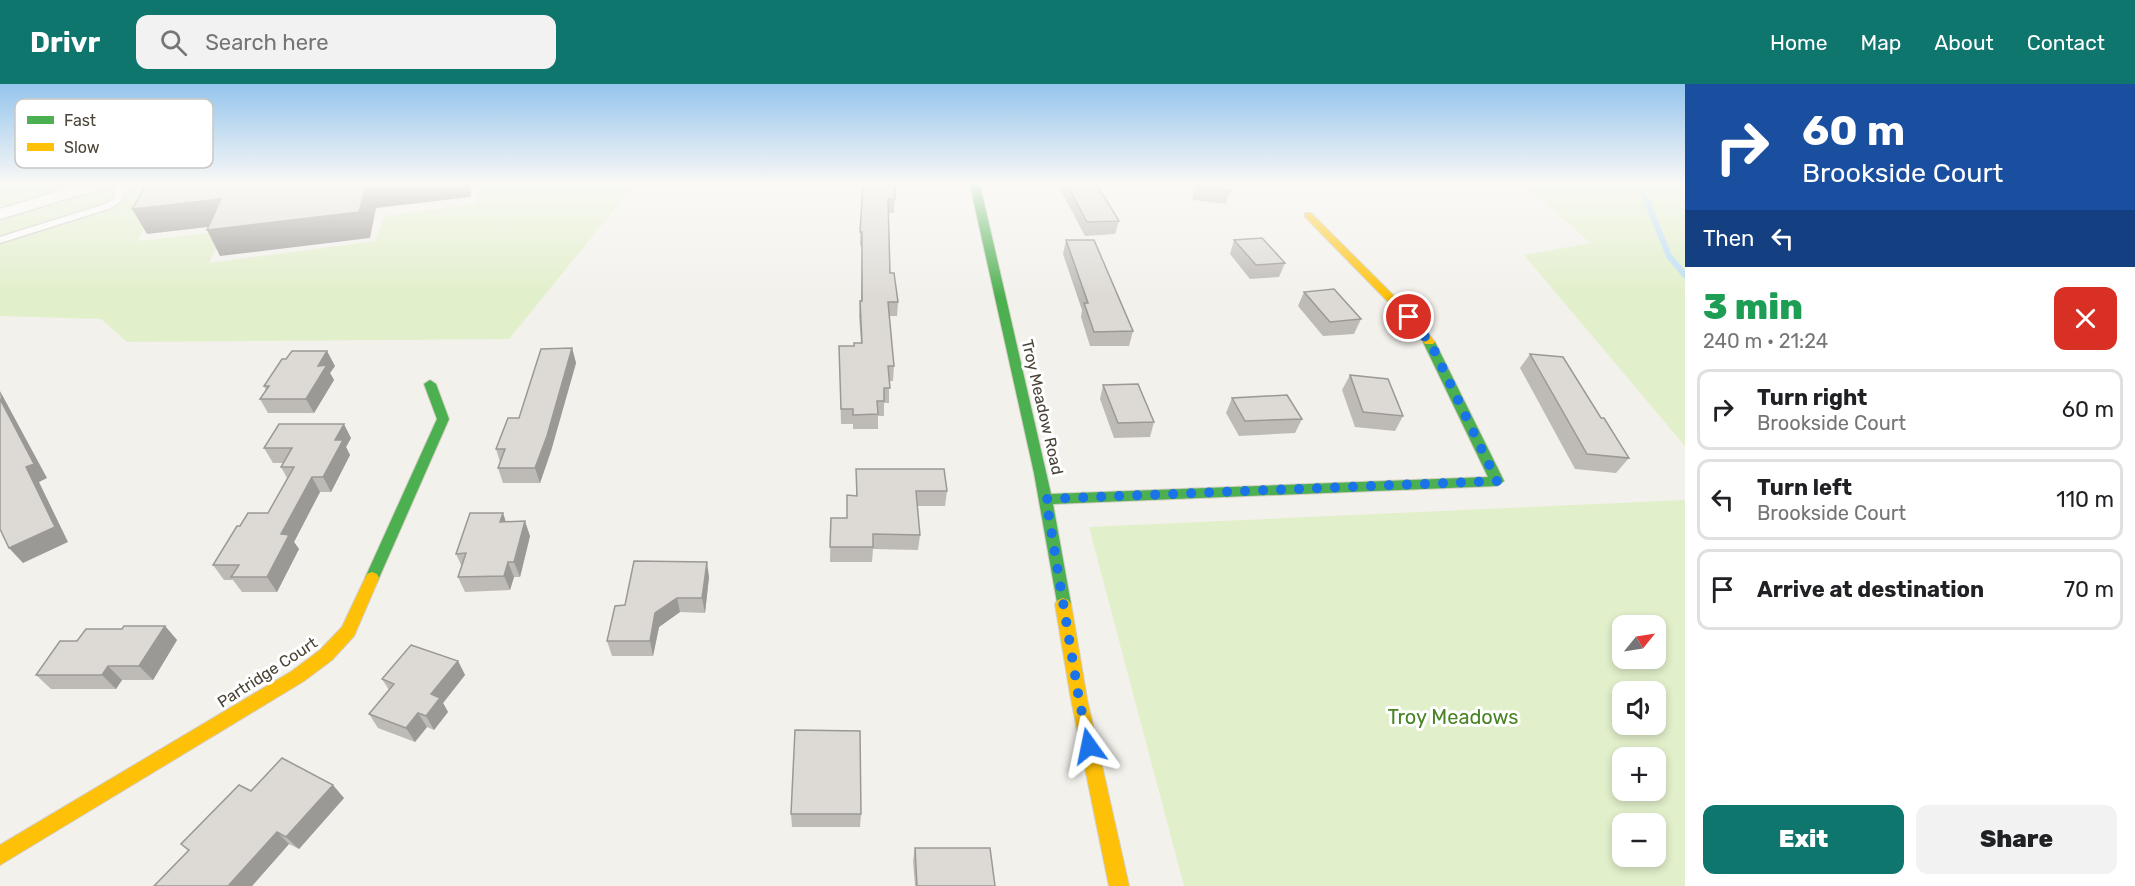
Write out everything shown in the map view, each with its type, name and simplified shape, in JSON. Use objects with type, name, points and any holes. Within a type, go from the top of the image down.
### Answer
[{"type":"street","name":"Troy Meadow Road","points":[[983,222],[1046,499],[1079,699],[1119,886]]},
{"type":"street","points":[[1046,499],[1497,481],[1431,344],[1409,317],[1315,222]]},
{"type":"street","name":"Partridge Court","points":[[0,856],[298,676],[334,647],[348,631],[443,419],[430,384]]},
{"type":"lane","points":[[0,240],[56,222]]},
{"type":"green space","points":[[0,222],[147,222],[138,241],[224,231],[209,263],[375,241],[382,222],[604,222],[509,339],[127,342],[101,319],[0,316]]},
{"type":"green space","points":[[1567,222],[1685,222],[1685,446],[1524,255],[1590,243]]},
{"type":"green space","name":"Troy Meadows","points":[[1685,500],[1685,886],[1184,886],[1089,527]]},
{"type":"building","points":[[210,222],[271,222],[207,230]]},
{"type":"building","points":[[861,222],[889,222],[890,273],[894,273],[898,302],[888,302],[894,366],[888,366],[890,388],[884,388],[884,401],[877,401],[878,414],[853,415],[853,409],[841,409],[839,346],[854,346],[854,343],[862,343],[860,301],[862,301],[862,232],[860,232]]},
{"type":"building","points":[[1262,238],[1285,263],[1256,265],[1234,240]]},
{"type":"building","points":[[1066,240],[1094,240],[1133,331],[1094,332],[1084,303],[1088,303]]},
{"type":"building","points":[[1334,289],[1361,319],[1330,322],[1304,292]]},
{"type":"building","points":[[572,348],[547,436],[535,468],[498,468],[505,449],[496,449],[508,418],[519,418],[541,349]]},
{"type":"building","points":[[292,351],[327,351],[318,366],[327,365],[306,399],[260,399],[269,386],[264,386],[282,359],[286,359]]},
{"type":"building","points":[[1530,354],[1563,357],[1629,458],[1587,454]]},
{"type":"building","points":[[1350,375],[1388,379],[1403,416],[1363,412]]},
{"type":"building","points":[[1138,384],[1154,422],[1118,423],[1103,385]]},
{"type":"building","points":[[1287,395],[1302,419],[1245,421],[1232,398]]},
{"type":"building","points":[[0,399],[34,464],[26,467],[55,527],[9,548],[0,529]]},
{"type":"building","points":[[279,424],[344,424],[335,440],[343,440],[323,477],[312,477],[281,534],[289,535],[267,577],[231,577],[239,565],[213,565],[237,526],[240,526],[248,513],[268,513],[294,467],[281,467],[292,448],[264,448]]},
{"type":"building","points":[[856,469],[944,469],[947,491],[916,491],[920,535],[873,534],[873,547],[830,547],[831,518],[847,518],[847,495],[857,496]]},
{"type":"building","points":[[470,513],[503,513],[500,522],[525,521],[514,562],[508,562],[504,576],[458,577],[466,553],[456,554]]},
{"type":"building","points":[[634,561],[707,562],[702,598],[677,598],[655,613],[650,641],[607,641],[615,606],[625,605]]},
{"type":"building","points":[[124,626],[165,626],[139,666],[108,666],[102,675],[36,675],[60,641],[77,641],[86,629],[122,629]]},
{"type":"building","points":[[411,645],[458,661],[431,694],[440,698],[426,716],[418,713],[406,728],[369,714],[394,684],[382,679]]},
{"type":"building","points":[[795,730],[860,731],[861,814],[791,814]]},
{"type":"building","points":[[282,758],[333,785],[286,837],[277,832],[228,886],[154,886],[189,850],[181,844],[239,785],[251,791]]},
{"type":"building","points":[[915,848],[990,848],[995,886],[917,886]]},
{"type":"waterway","points":[[1655,222],[1669,256],[1685,275]]},
{"type":"traffic: fast","points":[[984,222],[1041,473],[1063,604]]},
{"type":"traffic: fast","points":[[1046,499],[1497,481],[1429,342]]},
{"type":"traffic: fast","points":[[372,578],[443,419],[430,384]]},
{"type":"traffic: slow","points":[[1315,222],[1409,317],[1429,342]]},
{"type":"traffic: slow","points":[[0,856],[298,676],[326,655],[348,631],[372,578]]},
{"type":"traffic: slow","points":[[1063,604],[1079,699],[1119,886]]},
{"type":"route","points":[[1089,746],[1046,499],[1497,481],[1431,344],[1409,317]]}]
